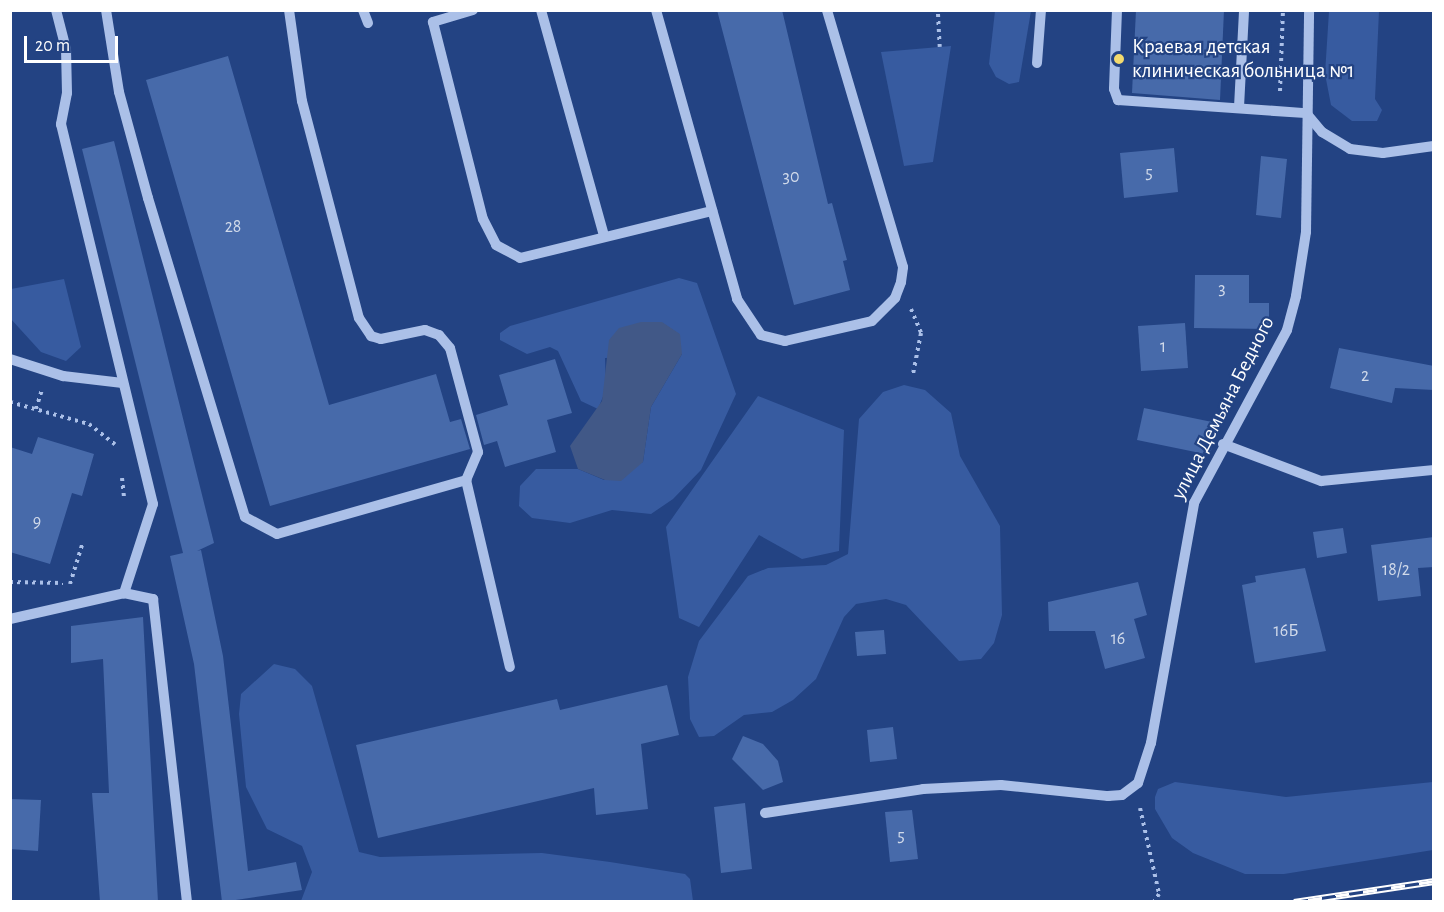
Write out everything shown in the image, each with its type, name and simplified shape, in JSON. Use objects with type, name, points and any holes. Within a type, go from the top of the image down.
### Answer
[{"type":"street","points":[[56,10],[66,49],[67,93],[61,124],[153,504],[124,593]]},
{"type":"street","points":[[106,10],[119,92],[148,198],[245,517],[277,534],[466,480]]},
{"type":"street","points":[[290,10],[302,101],[359,318],[371,336],[381,339],[425,330],[439,334],[450,348],[478,452],[466,480],[510,667]]},
{"type":"street","points":[[363,10],[368,24]]},
{"type":"street","points":[[473,10],[433,22],[483,219],[495,245],[520,258],[711,211]]},
{"type":"street","points":[[541,10],[604,236]]},
{"type":"street","points":[[656,10],[737,299],[761,335],[785,341],[872,321],[895,298],[903,267],[827,10]]},
{"type":"street","points":[[1037,63],[1041,10]]},
{"type":"street","points":[[1117,10],[1114,89],[1118,100],[1306,113],[1322,132],[1350,149],[1383,153],[1434,146]]},
{"type":"street","points":[[1239,107],[1244,10]]},
{"type":"street","name":"улица Демьяна Бедного","points":[[1135,785],[1151,743],[1190,517],[1223,444],[1287,330],[1296,296],[1306,232],[1309,10]]},
{"type":"street","points":[[10,359],[63,376],[123,383]]},
{"type":"street","points":[[1223,444],[1321,481],[1434,470]]},
{"type":"street","points":[[10,619],[124,593],[141,594],[157,605],[186,902]]},
{"type":"street","points":[[765,813],[956,786],[1001,784],[1108,796],[1135,785]]},
{"type":"path","points":[[1279,110],[1283,10]]},
{"type":"path","points":[[939,14],[940,47]]},
{"type":"path","points":[[913,374],[921,333]]},
{"type":"path","points":[[10,402],[89,424],[105,433],[119,450]]},
{"type":"path","points":[[121,469],[124,498]]},
{"type":"path","points":[[62,607],[82,545]]},
{"type":"path","points":[[10,582],[70,584]]},
{"type":"path","points":[[1135,785],[1160,894],[1154,902]]},
{"type":"shaded area","points":[[995,11],[1031,11],[1019,82],[1009,84],[996,77],[989,64]]},
{"type":"shaded area","points":[[1329,11],[1379,11],[1375,99],[1382,110],[1377,121],[1352,121],[1331,105],[1325,74]]},
{"type":"shaded area","points":[[951,46],[933,162],[904,166],[881,52]]},
{"type":"shaded area","points":[[679,278],[697,283],[736,394],[701,470],[673,499],[651,514],[612,510],[570,523],[532,518],[519,506],[520,486],[536,469],[578,469],[604,480],[643,462],[651,407],[682,354],[605,358],[606,389],[598,409],[581,401],[558,351],[550,347],[527,354],[500,340],[500,333],[510,326]]},
{"type":"shaded area","points":[[64,279],[81,347],[66,361],[41,352],[10,318],[11,289]]},
{"type":"shaded area","points":[[641,322],[662,322],[680,334],[682,354],[651,407],[643,462],[621,481],[605,480],[578,469],[570,446],[602,401],[609,340],[619,328]]},
{"type":"shaded area","points":[[904,385],[925,390],[951,413],[960,456],[1000,526],[1002,615],[994,643],[981,659],[959,661],[906,605],[886,599],[856,604],[844,617],[816,679],[793,700],[772,712],[744,715],[714,736],[699,737],[690,719],[688,677],[699,641],[748,576],[768,568],[826,565],[848,554],[859,419],[883,392]]},
{"type":"shaded area","points":[[758,396],[844,430],[839,551],[802,559],[759,535],[699,627],[679,618],[666,527]]},
{"type":"shaded area","points":[[274,664],[295,669],[312,686],[359,852],[380,857],[542,853],[610,862],[685,874],[690,879],[693,901],[301,901],[312,872],[302,846],[267,829],[246,787],[239,714],[241,694]]},
{"type":"shaded area","points":[[1175,782],[1286,797],[1433,782],[1433,850],[1284,874],[1245,874],[1193,853],[1172,838],[1155,809],[1155,797],[1158,789]]},
{"type":"building","points":[[717,10],[782,10],[828,204],[832,203],[847,260],[843,261],[850,290],[794,305]]},
{"type":"building","points":[[1136,10],[1224,10],[1220,100],[1132,93]]},
{"type":"building","points":[[228,56],[329,405],[436,374],[450,422],[461,419],[470,449],[270,506],[146,80]]},
{"type":"building","points":[[114,141],[214,543],[197,551],[201,550],[223,656],[248,871],[296,862],[302,890],[222,902],[194,664],[170,556],[183,553],[82,149]]},
{"type":"building","points":[[1174,148],[1178,192],[1124,198],[1120,153]]},
{"type":"building","points":[[1261,156],[1287,159],[1281,218],[1256,215]]},
{"type":"building","points":[[1195,275],[1249,275],[1249,303],[1269,303],[1269,329],[1194,328]]},
{"type":"building","points":[[1185,323],[1188,368],[1141,371],[1138,326]]},
{"type":"building","points":[[1339,348],[1434,366],[1434,390],[1395,388],[1392,403],[1330,388]]},
{"type":"building","points":[[555,359],[572,413],[547,420],[556,452],[505,467],[497,441],[484,445],[476,415],[508,405],[499,375]]},
{"type":"building","points":[[1144,408],[1217,423],[1210,455],[1137,440]]},
{"type":"building","points":[[38,437],[94,454],[82,496],[72,493],[50,564],[10,552],[10,447],[32,454]]},
{"type":"building","points":[[1343,528],[1347,553],[1317,558],[1313,532]]},
{"type":"building","points":[[1434,537],[1434,567],[1418,568],[1421,596],[1378,601],[1371,545]]},
{"type":"building","points":[[1305,568],[1326,651],[1255,663],[1242,585],[1256,582],[1255,576]]},
{"type":"building","points":[[1138,582],[1147,615],[1134,619],[1145,658],[1105,669],[1095,631],[1049,631],[1048,602]]},
{"type":"building","points":[[143,617],[158,902],[100,902],[92,793],[109,793],[103,659],[71,663],[71,626]]},
{"type":"building","points":[[884,630],[886,654],[857,656],[855,632]]},
{"type":"building","points":[[667,685],[679,735],[641,744],[648,809],[596,815],[594,788],[378,838],[356,745],[557,699],[560,710]]},
{"type":"building","points":[[893,727],[897,759],[870,762],[867,730]]},
{"type":"building","points":[[743,736],[763,744],[778,761],[783,782],[763,790],[732,759]]},
{"type":"building","points":[[10,799],[41,800],[38,851],[10,849]]},
{"type":"building","points":[[745,803],[752,869],[721,873],[714,807]]},
{"type":"building","points":[[912,810],[918,859],[890,862],[885,812]]},
{"type":"railway","points":[[1294,902],[1434,881]]},
{"type":"place","name":"Краевая детская клиническая больница №1","points":[[1119,59]]}]
